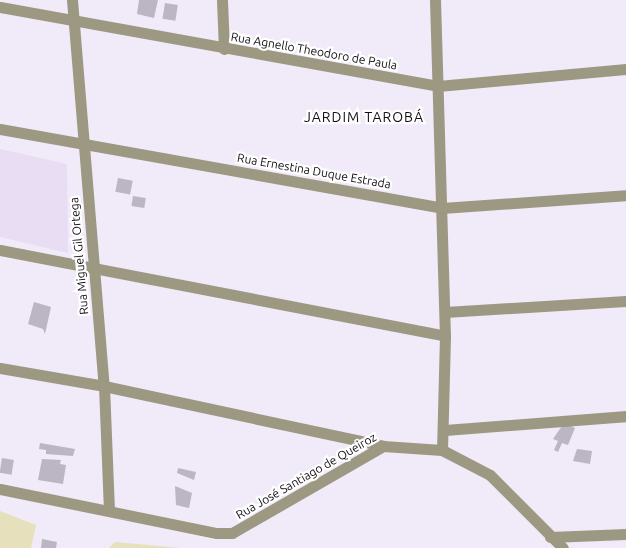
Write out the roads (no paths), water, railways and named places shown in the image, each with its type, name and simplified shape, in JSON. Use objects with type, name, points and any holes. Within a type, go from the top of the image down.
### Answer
[{"type":"street","name":"Rua Miguel Gil Ortega","points":[[72,0],[104,386],[109,510]]},
{"type":"street","points":[[222,0],[224,49]]},
{"type":"street","points":[[435,0],[445,312],[445,430],[442,450]]},
{"type":"street","name":"Rua Agnello Theodoro de Paula","points":[[0,7],[74,23],[438,86],[626,69]]},
{"type":"street","name":"Rua Ernestina Duque Estrada","points":[[0,129],[442,208],[626,196]]},
{"type":"street","points":[[0,250],[94,271],[445,336]]},
{"type":"street","points":[[445,312],[626,301]]},
{"type":"street","points":[[0,368],[104,386],[383,446]]},
{"type":"street","points":[[445,430],[626,416]]},
{"type":"street","name":"Rua José Santiago de Queiroz","points":[[0,489],[109,510],[217,534],[232,533],[383,446],[442,450],[490,475],[563,548]]},
{"type":"street","points":[[550,537],[626,534]]},
{"type":"district","name":"JARDIM TAROBÁ","points":[[364,117]]}]
